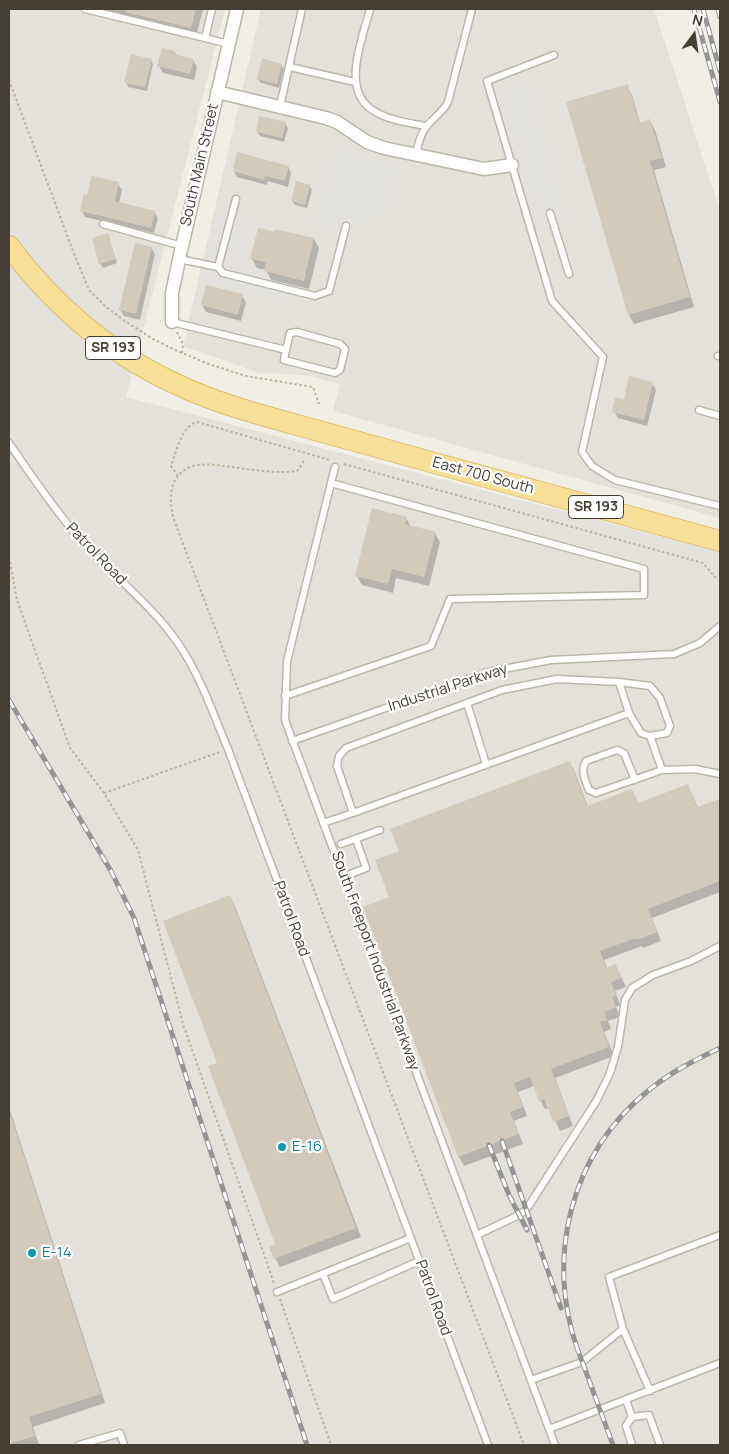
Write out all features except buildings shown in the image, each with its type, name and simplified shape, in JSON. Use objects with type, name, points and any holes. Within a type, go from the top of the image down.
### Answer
[{"type":"main road","name":"East 700 South","points":[[9,246],[21,263],[49,293],[79,322],[112,348],[173,383],[202,396],[246,411],[720,541]]},
{"type":"street","name":"South Main Street","points":[[172,322],[172,293],[237,9]]},
{"type":"street","points":[[217,92],[326,118],[337,122],[367,142],[416,154],[484,169],[512,164]]},
{"type":"lane","points":[[85,9],[229,44]]},
{"type":"lane","points":[[205,38],[212,9]]},
{"type":"lane","points":[[280,106],[302,9]]},
{"type":"lane","points":[[370,9],[356,65],[355,82],[360,96],[371,109],[387,117],[426,126]]},
{"type":"lane","points":[[416,154],[420,138],[426,126],[444,109],[448,102],[472,9]]},
{"type":"lane","points":[[554,55],[487,80],[552,301],[603,357],[582,452],[592,466],[615,480],[720,506]]},
{"type":"lane","points":[[290,67],[355,82]]},
{"type":"lane","points":[[218,267],[236,199]]},
{"type":"lane","points":[[550,213],[569,274]]},
{"type":"lane","points":[[103,224],[218,267],[223,273],[316,296],[329,291],[346,226]]},
{"type":"lane","points":[[172,322],[286,350]]},
{"type":"lane","points":[[297,332],[340,344],[345,349],[340,370],[336,373],[284,360],[286,350],[290,333],[297,332]]},
{"type":"lane","points":[[699,410],[720,416]]},
{"type":"lane","name":"Patrol Road","points":[[9,443],[78,537],[110,571],[149,606],[178,643],[199,680],[228,749],[488,1445]]},
{"type":"lane","name":"South Freeport Industrial Parkway","points":[[337,465],[287,661],[284,720],[555,1445]]},
{"type":"lane","points":[[285,696],[431,646],[450,599],[644,596],[644,570],[331,483]]},
{"type":"lane","name":"Industrial Parkway","points":[[292,741],[488,672],[551,660],[674,654],[700,643],[720,626]]},
{"type":"lane","points":[[353,813],[337,766],[339,756],[346,748],[502,690],[557,679],[619,682],[650,686],[660,698],[670,726],[667,733],[650,736],[641,733],[629,713],[619,682]]},
{"type":"lane","points":[[467,703],[486,764]]},
{"type":"lane","points":[[323,823],[629,713]]},
{"type":"lane","points":[[650,736],[662,770]]},
{"type":"lane","points":[[635,780],[624,753],[617,750],[586,761],[582,767],[589,790],[596,793],[635,780],[662,770],[695,769],[720,774]]},
{"type":"lane","points":[[341,844],[380,830]]},
{"type":"lane","points":[[343,877],[366,868],[356,839]]},
{"type":"lane","points":[[477,1235],[526,1210],[597,1100],[610,1073],[618,1047],[625,1000],[632,988],[653,975],[691,961],[720,946]]},
{"type":"lane","points":[[650,1390],[623,1330],[609,1277],[720,1235]]},
{"type":"lane","points":[[277,1292],[411,1238]]},
{"type":"lane","points":[[323,1274],[333,1299],[419,1261]]},
{"type":"lane","points":[[531,1380],[582,1362],[623,1330]]},
{"type":"lane","points":[[549,1429],[720,1364]]},
{"type":"lane","points":[[626,1400],[632,1417]]},
{"type":"lane","points":[[632,1417],[649,1416],[660,1445]]},
{"type":"lane","points":[[632,1417],[626,1426],[632,1445]]},
{"type":"lane","points":[[78,1445],[120,1434],[124,1445]]},
{"type":"path","points":[[9,80],[89,290],[106,307],[153,339],[209,364],[246,376],[313,387],[319,404]]},
{"type":"path","points":[[172,322],[183,344],[182,353]]},
{"type":"path","points":[[178,476],[171,466],[182,436],[191,424],[197,422],[330,460]]},
{"type":"path","points":[[304,461],[297,470],[284,472],[214,465],[194,466],[178,476],[171,488],[170,500],[173,517],[524,1445]]},
{"type":"path","points":[[337,465],[695,560],[703,563],[715,576],[720,578]]},
{"type":"path","points":[[9,558],[17,600],[70,748],[104,794],[138,850],[183,1024],[331,1445]]},
{"type":"path","points":[[104,794],[228,749]]},
{"type":"shaded area","points":[[9,9],[225,9],[126,397],[720,552],[720,1445],[9,1445]]},
{"type":"shaded area","points":[[261,9],[654,9],[720,211],[720,518],[333,411],[340,384],[306,375],[259,373],[183,346]]},
{"type":"shaded area","points":[[529,80],[567,221],[543,234],[499,89]]},
{"type":"shaded area","points":[[335,147],[399,165],[386,211],[344,233],[313,226]]},
{"type":"shaded area","points":[[217,213],[252,221],[243,266],[291,278],[286,302],[200,281]]},
{"type":"railway","points":[[694,9],[720,102]]},
{"type":"railway","points":[[703,9],[720,71]]},
{"type":"railway","points":[[718,9],[720,17]]},
{"type":"railway","points":[[9,700],[111,871],[134,918],[307,1445]]},
{"type":"railway","points":[[578,1351],[568,1315],[564,1280],[565,1244],[572,1209],[583,1176],[600,1145],[622,1116],[649,1090],[675,1072],[720,1048]]},
{"type":"railway","points":[[502,1141],[561,1308]]},
{"type":"railway","points":[[489,1145],[509,1195],[527,1230]]},
{"type":"railway","points":[[576,1345],[613,1445]]},
{"type":"place","name":"E-16","points":[[282,1147]]},
{"type":"place","name":"E-14","points":[[32,1253]]}]
